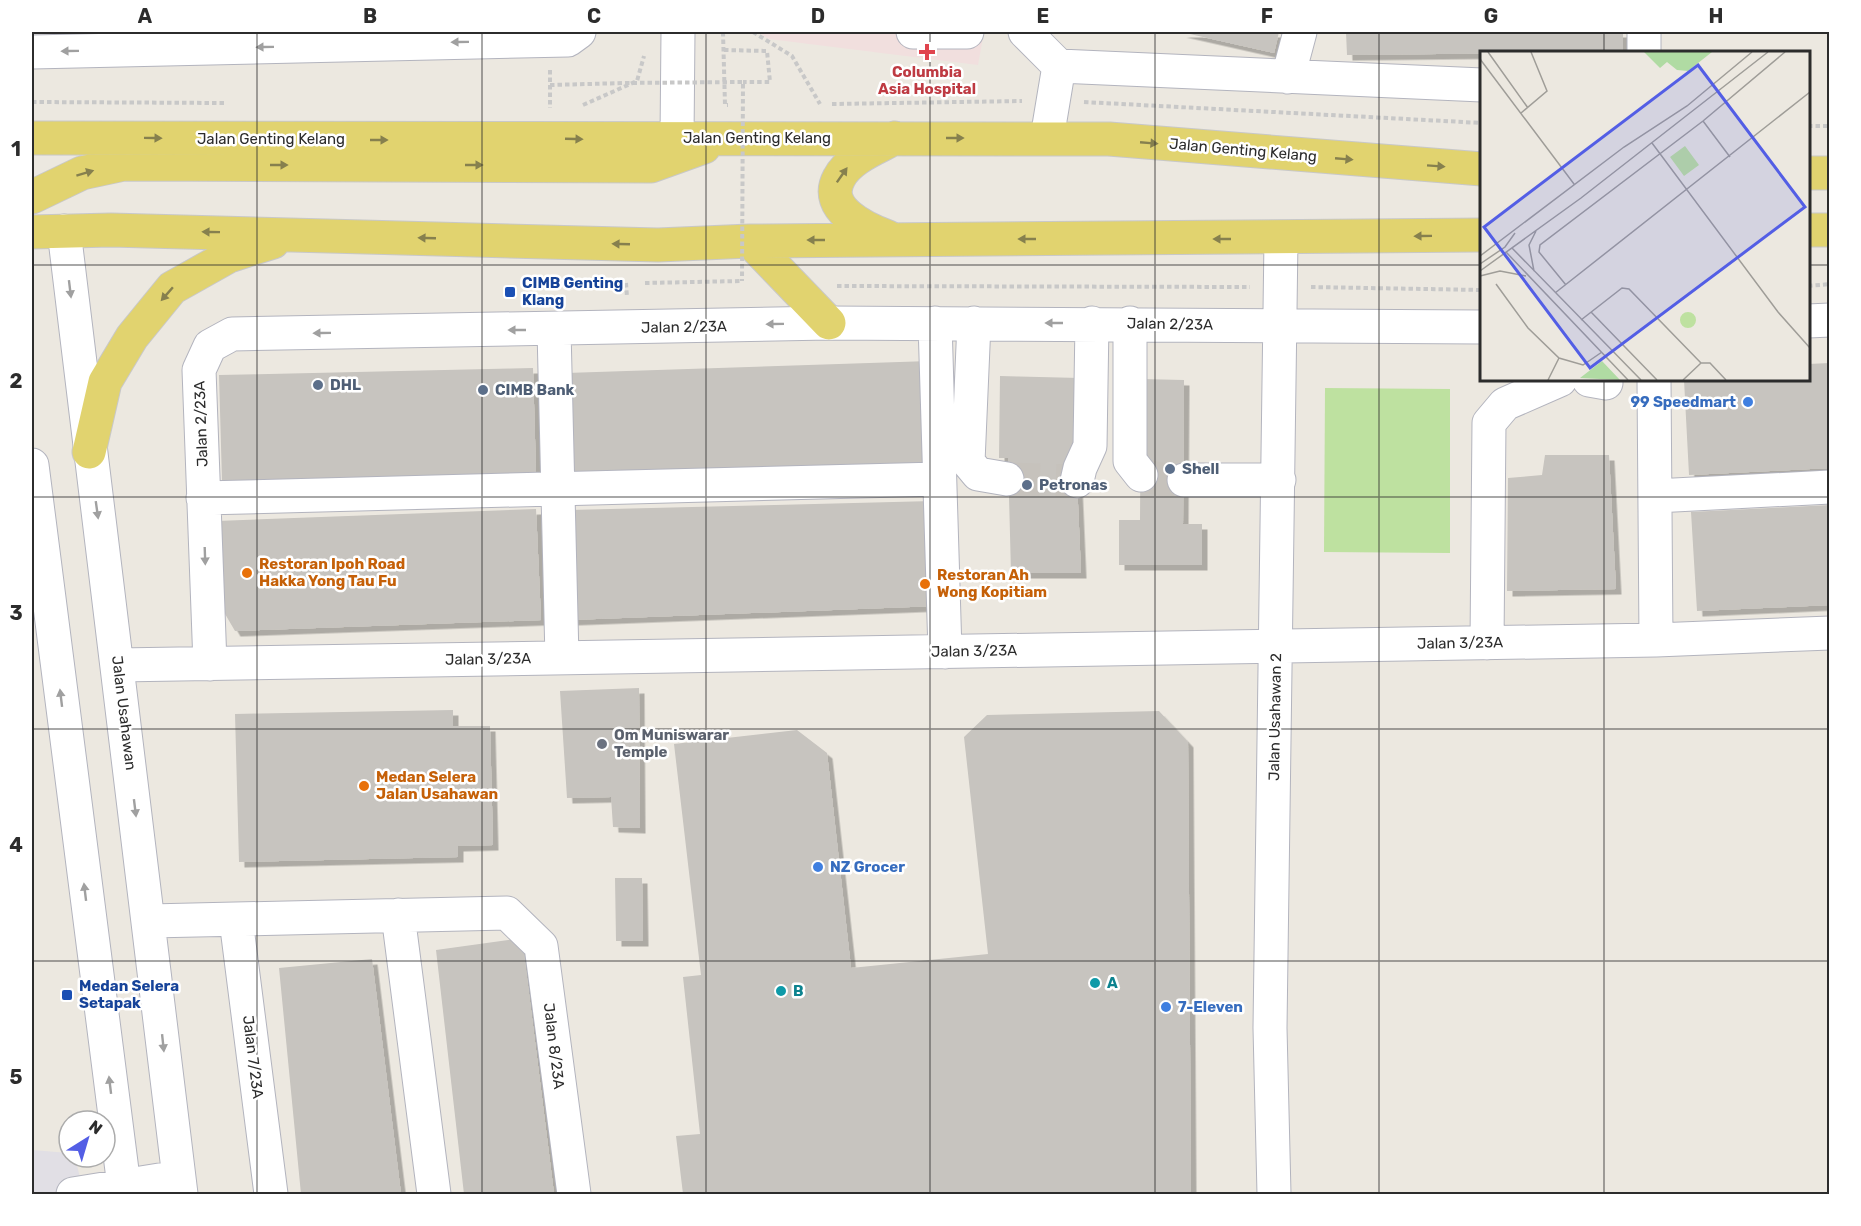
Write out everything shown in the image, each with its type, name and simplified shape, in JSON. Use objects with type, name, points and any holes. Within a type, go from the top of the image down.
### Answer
[{"type":"main road","name":"Jalan Genting Kelang","points":[[32,138],[550,138],[615,141],[677,138],[896,137],[1109,139],[1480,169]]},
{"type":"main road","points":[[896,137],[848,166],[838,178],[835,192],[840,206],[858,224],[896,240]]},
{"type":"main road","points":[[32,197],[82,173],[124,164],[651,166],[729,138]]},
{"type":"main road","points":[[1810,173],[1830,173]]},
{"type":"main road","points":[[32,197],[48,206],[64,231]]},
{"type":"main road","points":[[1810,230],[1830,230]]},
{"type":"main road","points":[[32,232],[295,234],[658,245],[750,241],[1281,239],[1480,235]]},
{"type":"main road","points":[[89,452],[105,382],[132,337],[172,288],[229,256],[295,234]]},
{"type":"main road","points":[[750,241],[829,323]]},
{"type":"street","points":[[677,138],[678,32]]},
{"type":"street","points":[[913,32],[967,32]]},
{"type":"street","points":[[1024,32],[1059,66],[1480,85]]},
{"type":"street","points":[[1288,77],[1300,32]]},
{"type":"street","points":[[1644,32],[1644,51]]},
{"type":"street","points":[[32,52],[564,36]]},
{"type":"street","points":[[1047,138],[1059,66]]},
{"type":"street","name":"Jalan Usahawan","points":[[64,231],[89,452],[150,921],[180,1186]]},
{"type":"street","name":"Jalan Usahawan 2","points":[[1274,1194],[1270,1028],[1281,239]]},
{"type":"street","points":[[1810,321],[1830,320]]},
{"type":"street","name":"Jalan 2/23A","points":[[210,664],[199,370],[210,346],[232,334],[554,330],[829,323],[1130,323],[1480,327]]},
{"type":"street","points":[[935,323],[945,652]]},
{"type":"street","points":[[974,323],[968,462],[978,474],[1007,479]]},
{"type":"street","points":[[1077,481],[1090,446],[1092,323]]},
{"type":"street","points":[[1130,323],[1130,461],[1140,475]]},
{"type":"street","points":[[554,330],[562,658]]},
{"type":"street","points":[[1486,643],[1489,423],[1505,404],[1558,381]]},
{"type":"street","points":[[1654,381],[1656,640]]},
{"type":"street","points":[[32,465],[124,1190]]},
{"type":"street","points":[[203,498],[939,478]]},
{"type":"street","points":[[1184,480],[1279,480]]},
{"type":"street","points":[[1655,496],[1830,487]]},
{"type":"street","name":"Jalan 3/23A","points":[[118,665],[1656,640],[1830,633]]},
{"type":"street","name":"Jalan 8/23A","points":[[398,915],[507,912],[541,946],[574,1194]]},
{"type":"street","points":[[150,921],[398,915],[434,1194]]},
{"type":"street","name":"Jalan 7/23A","points":[[236,920],[271,1194]]},
{"type":"street","points":[[74,1194],[92,1182],[106,1166],[118,1143]]},
{"type":"street","points":[[74,1194],[180,1186]]},
{"type":"path","points":[[753,32],[792,56],[820,104]]},
{"type":"path","points":[[550,138],[550,85],[564,36]]},
{"type":"path","points":[[550,85],[770,82],[767,51],[724,50]]},
{"type":"path","points":[[571,106],[582,106],[637,81],[646,51]]},
{"type":"path","points":[[645,283],[742,281],[743,82]]},
{"type":"path","points":[[32,102],[232,104]]},
{"type":"path","points":[[538,106],[560,106]]},
{"type":"path","points":[[1810,126],[1830,126]]},
{"type":"path","points":[[1810,285],[1830,284]]},
{"type":"path","points":[[1280,287],[1480,290]]},
{"type":"shaded area","name":"Columbia Asia Hospital","points":[[757,32],[984,32],[978,65],[769,39]]},
{"type":"shaded area","points":[[32,1150],[57,1152],[57,1169],[78,1169],[84,1194],[32,1194]]},
{"type":"green space","points":[[1325,388],[1450,389],[1450,553],[1324,552]]},
{"type":"building","points":[[1181,32],[1279,32],[1274,53]]},
{"type":"building","points":[[1346,32],[1623,32],[1623,51],[1480,51],[1480,54],[1347,55]]},
{"type":"building","points":[[930,361],[935,465],[570,477],[566,373]]},
{"type":"building","points":[[1830,363],[1830,468],[1689,475],[1684,381],[1810,381],[1810,364]]},
{"type":"building","points":[[533,368],[536,474],[222,481],[219,375]]},
{"type":"building","points":[[1000,376],[1080,378],[1077,481],[1081,573],[1011,573],[1008,458],[999,458]]},
{"type":"building","points":[[1141,379],[1184,380],[1183,524],[1202,524],[1202,565],[1119,565],[1119,520],[1140,520]]},
{"type":"building","points":[[1545,455],[1609,455],[1616,589],[1507,591],[1508,478],[1542,475]]},
{"type":"building","points":[[933,501],[936,606],[570,620],[569,510]]},
{"type":"building","points":[[1830,505],[1830,605],[1697,611],[1691,512]]},
{"type":"building","points":[[536,509],[541,620],[235,631],[221,607],[217,521]]},
{"type":"building","name":"Om Muniswarar Temple","points":[[639,688],[640,828],[613,827],[611,797],[567,798],[560,691]]},
{"type":"building","name":"Medan Selera Jalan Usahawan","points":[[453,710],[453,726],[490,726],[493,845],[458,846],[458,857],[239,862],[235,714]]},
{"type":"building","points":[[1159,711],[1188,742],[1191,1194],[683,1194],[676,1136],[700,1134],[683,977],[701,975],[674,744],[797,730],[827,753],[851,968],[988,954],[964,737],[987,715]]},
{"type":"building","points":[[615,878],[642,878],[643,941],[616,941]]},
{"type":"building","points":[[522,938],[554,1194],[464,1194],[436,950]]},
{"type":"building","points":[[372,959],[401,1194],[301,1194],[279,968]]},
{"type":"tunnel","points":[[1141,475],[1165,480],[1184,480]]},
{"type":"tunnel","points":[[1007,479],[1077,481]]},
{"type":"place","name":"Columbia Asia Hospital","points":[[927,52]]},
{"type":"place","name":"CIMB Genting Klang","points":[[510,292]]},
{"type":"place","name":"DHL","points":[[318,385]]},
{"type":"place","name":"CIMB Bank","points":[[483,390]]},
{"type":"place","name":"99 Speedmart","points":[[1748,402]]},
{"type":"place","name":"Shell","points":[[1170,469]]},
{"type":"place","name":"Petronas","points":[[1027,485]]},
{"type":"place","name":"Restoran Ipoh Road Hakka Yong Tau Fu","points":[[247,573]]},
{"type":"place","name":"Restoran Ah Wong Kopitiam","points":[[925,584]]},
{"type":"place","name":"Om Muniswarar Temple","points":[[602,744]]},
{"type":"place","name":"Medan Selera Jalan Usahawan","points":[[364,786]]},
{"type":"place","name":"NZ Grocer","points":[[818,867]]},
{"type":"place","name":"A","points":[[1095,983]]},
{"type":"place","name":"B","points":[[781,991]]},
{"type":"place","name":"Medan Selera Setapak","points":[[67,995]]},
{"type":"place","name":"7-Eleven","points":[[1166,1007]]}]
